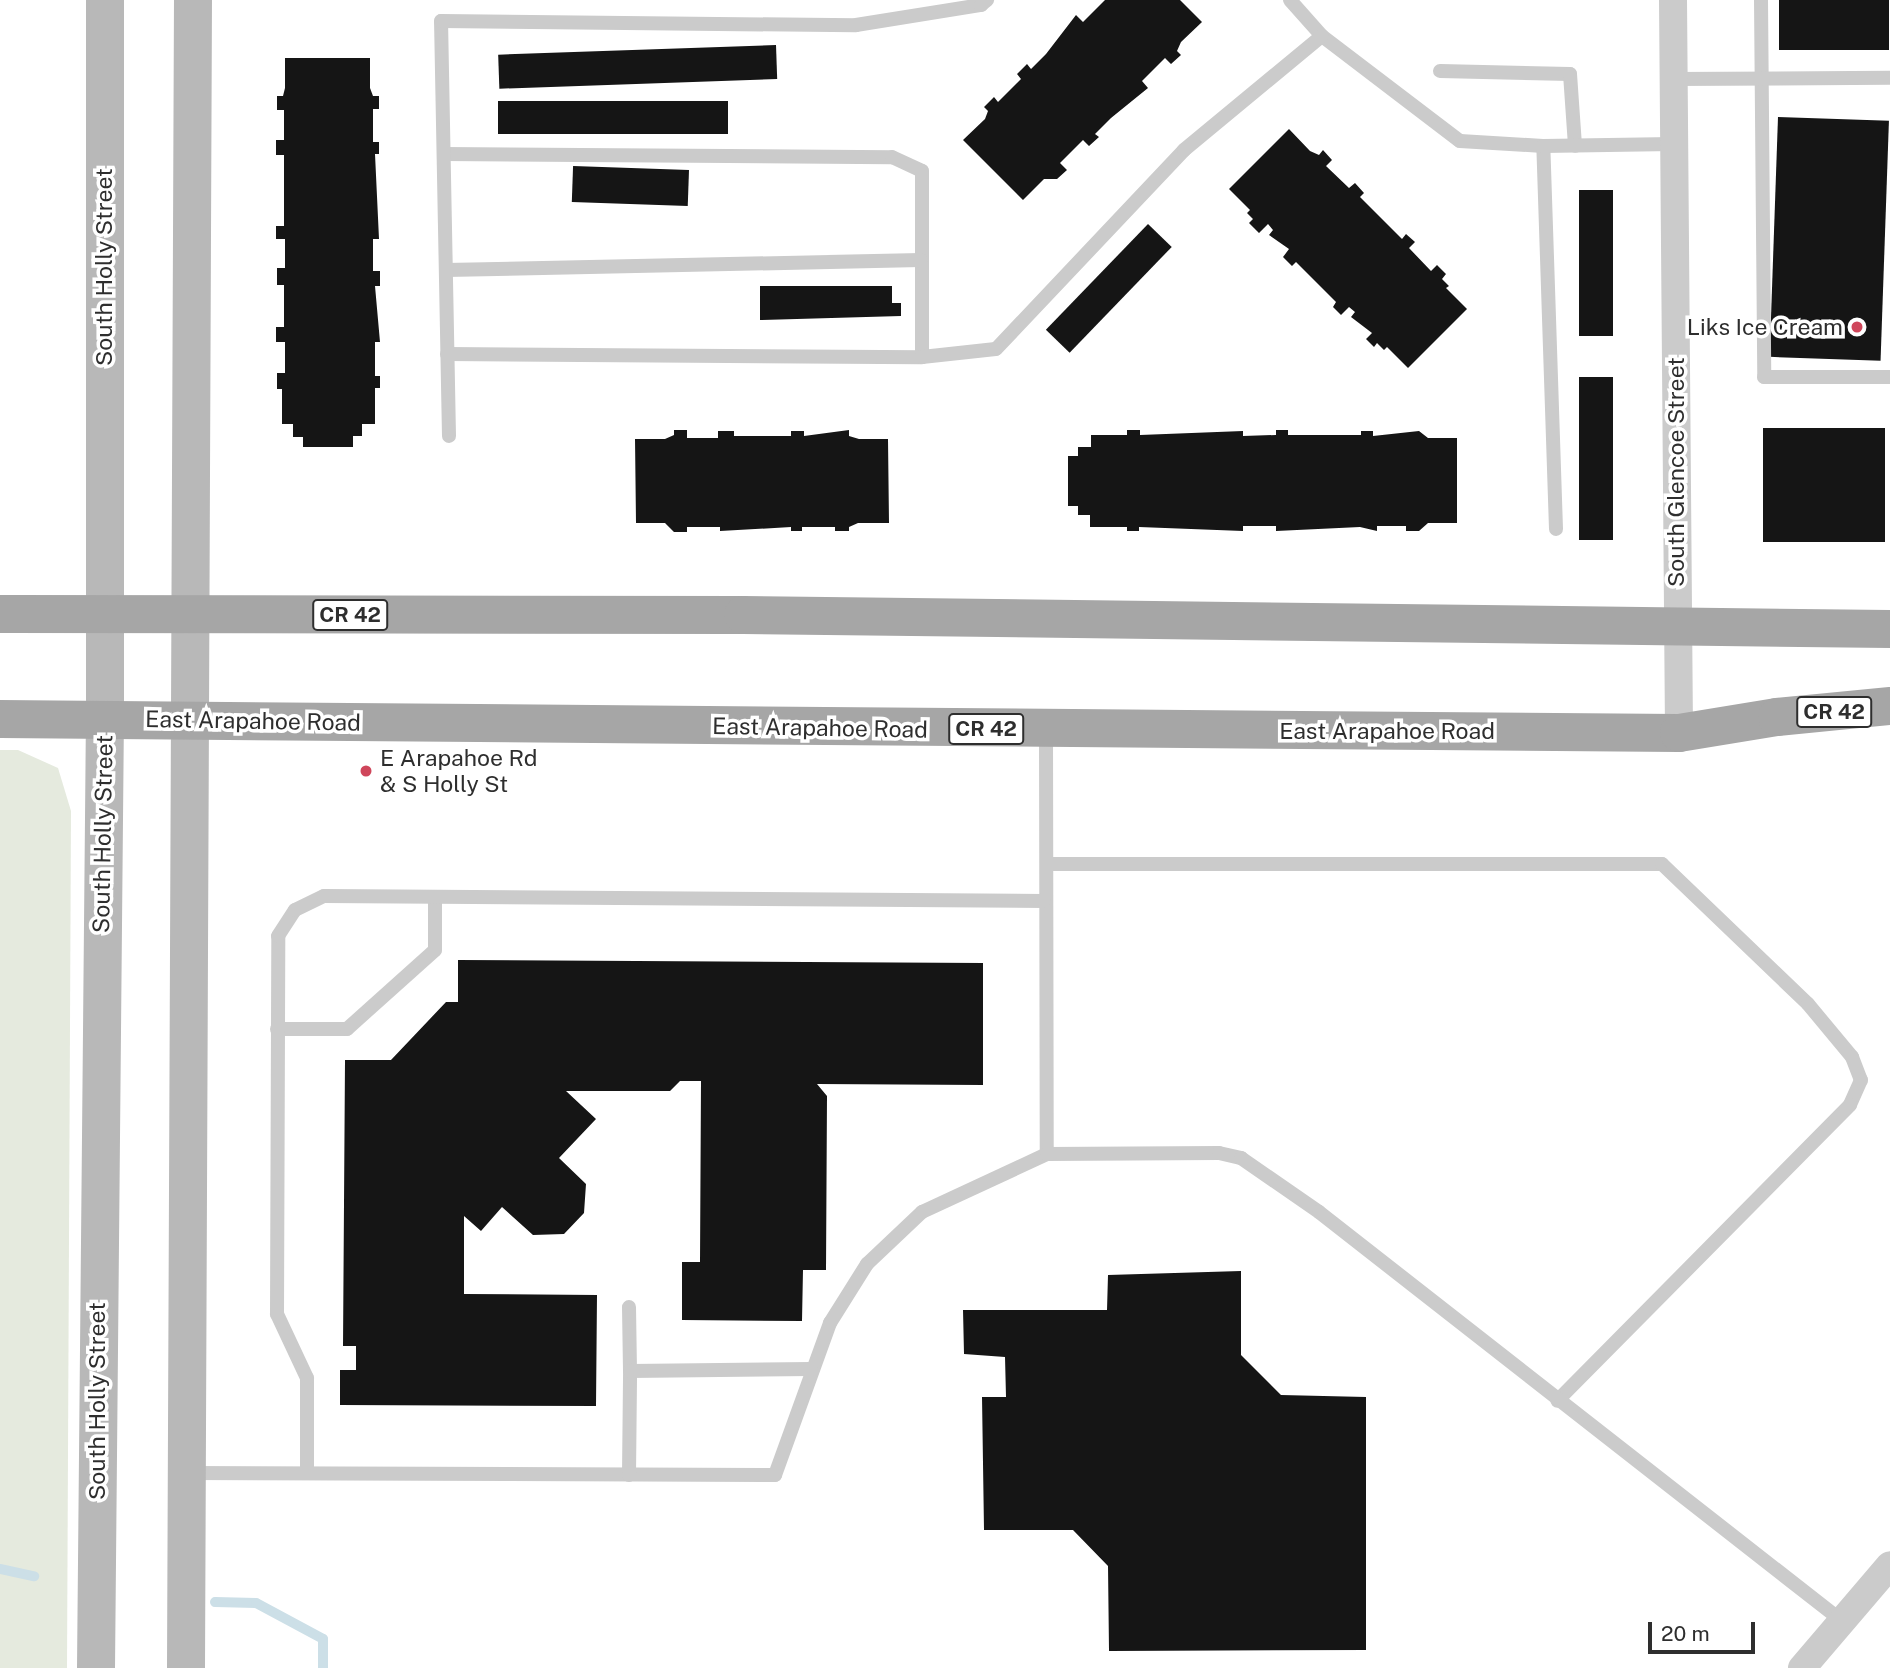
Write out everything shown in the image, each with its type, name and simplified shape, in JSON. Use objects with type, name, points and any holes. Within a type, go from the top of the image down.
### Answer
[{"type":"main road","name":"South Holly Street","points":[[96,1668],[105,719],[105,0]]},
{"type":"main road","points":[[186,1668],[185,1473],[193,721],[193,0]]},
{"type":"main road","name":"CR 42","points":[[0,614],[743,615],[1890,629]]},
{"type":"main road","name":"East Arapahoe Road","points":[[0,719],[1046,730],[1679,733],[1890,706]]},
{"type":"street","name":"South Glencoe Street","points":[[1673,0],[1679,733]]},
{"type":"street","points":[[1802,1668],[1890,1565]]},
{"type":"lane","points":[[449,436],[441,21],[856,25],[981,5],[987,0]]},
{"type":"lane","points":[[1290,0],[1322,36],[1460,141],[1542,146],[1673,144]]},
{"type":"lane","points":[[1761,0],[1764,377],[1890,377]]},
{"type":"lane","points":[[447,354],[922,357],[996,349],[1184,150],[1322,36]]},
{"type":"lane","points":[[1440,71],[1570,74],[1575,146]]},
{"type":"lane","points":[[1673,79],[1890,78]]},
{"type":"lane","points":[[1542,146],[1556,529]]},
{"type":"lane","points":[[444,154],[892,157],[922,171],[922,357]]},
{"type":"lane","points":[[446,270],[921,260]]},
{"type":"lane","points":[[1046,730],[1048,864],[1044,901],[1047,1154]]},
{"type":"lane","points":[[1048,864],[1662,864],[1808,1004],[1852,1057],[1861,1080],[1850,1105],[1557,1401]]},
{"type":"lane","points":[[307,1473],[307,1378],[277,1314],[278,936],[295,911],[324,896],[1044,901]]},
{"type":"lane","points":[[277,1029],[347,1029],[435,950],[435,897]]},
{"type":"lane","points":[[185,1473],[775,1475],[811,1369],[830,1323],[867,1264],[888,1241],[922,1212],[1047,1154],[1219,1153],[1241,1158],[1319,1212],[1557,1401],[1842,1621]]},
{"type":"lane","points":[[629,1307],[629,1475]]},
{"type":"lane","points":[[630,1371],[811,1369]]},
{"type":"shaded area","points":[[0,750],[18,750],[58,768],[71,811],[67,1668],[0,1668]]},
{"type":"building","points":[[1105,0],[1180,0],[1202,22],[1181,42],[1177,51],[1181,55],[1171,64],[1165,58],[1142,81],[1148,88],[1095,134],[1099,137],[1089,146],[1083,140],[1060,163],[1067,170],[1057,179],[1044,179],[1023,200],[963,140],[985,119],[988,111],[984,107],[994,97],[998,102],[1021,79],[1017,74],[1027,64],[1031,69],[1046,54],[1076,15],[1083,22]]},
{"type":"building","points":[[1779,0],[1889,0],[1889,50],[1779,50]]},
{"type":"building","points":[[776,45],[777,79],[499,89],[498,55]]},
{"type":"building","points":[[285,58],[370,58],[370,88],[373,96],[379,96],[379,109],[373,109],[373,142],[379,142],[379,154],[375,154],[379,239],[373,239],[373,271],[380,271],[380,286],[375,286],[380,342],[375,342],[375,376],[380,376],[380,388],[375,388],[375,424],[362,424],[362,436],[353,436],[353,447],[303,447],[303,437],[293,437],[293,424],[282,424],[282,389],[277,389],[277,373],[285,373],[285,342],[276,342],[276,327],[284,327],[284,285],[277,285],[277,268],[285,268],[285,239],[276,239],[276,226],[284,226],[284,155],[276,155],[276,140],[284,140],[284,110],[277,110],[277,96],[283,96],[285,88]]},
{"type":"building","points":[[498,101],[728,101],[728,134],[498,134]]},
{"type":"building","points":[[1778,117],[1889,121],[1881,361],[1770,357]]},
{"type":"building","points":[[1289,129],[1310,151],[1319,155],[1323,150],[1332,160],[1326,166],[1349,188],[1355,183],[1364,193],[1360,197],[1402,239],[1406,234],[1415,242],[1409,248],[1431,271],[1437,265],[1446,274],[1442,279],[1449,286],[1446,288],[1467,309],[1408,368],[1387,347],[1384,350],[1377,343],[1374,347],[1366,339],[1372,333],[1351,317],[1355,312],[1349,307],[1341,315],[1333,307],[1336,302],[1296,262],[1292,266],[1283,257],[1289,249],[1269,235],[1273,230],[1268,224],[1259,233],[1249,223],[1253,219],[1247,213],[1250,210],[1229,189]]},
{"type":"building","points":[[573,166],[689,170],[688,206],[572,202]]},
{"type":"building","points":[[1579,190],[1613,190],[1613,336],[1579,336]]},
{"type":"building","points":[[1148,224],[1172,247],[1070,353],[1046,330]]},
{"type":"building","points":[[760,286],[892,286],[892,303],[901,303],[901,316],[760,320]]},
{"type":"building","points":[[1579,377],[1613,377],[1613,540],[1579,540]]},
{"type":"building","points":[[1763,428],[1885,428],[1885,542],[1763,542]]},
{"type":"building","points":[[674,430],[687,430],[687,438],[718,438],[718,431],[734,431],[734,436],[791,436],[791,431],[804,431],[804,436],[849,430],[849,436],[859,439],[888,439],[889,523],[858,523],[849,527],[849,531],[835,531],[835,527],[802,527],[802,531],[791,531],[791,527],[720,531],[720,527],[687,527],[687,532],[674,532],[665,523],[636,523],[635,439],[665,439],[674,435]]},
{"type":"building","points":[[1127,430],[1140,430],[1140,435],[1243,431],[1243,436],[1276,435],[1276,430],[1288,430],[1288,435],[1361,435],[1361,431],[1373,431],[1373,436],[1419,431],[1428,438],[1457,438],[1457,523],[1428,523],[1419,531],[1406,531],[1406,526],[1377,526],[1377,531],[1360,527],[1276,531],[1276,526],[1243,526],[1243,531],[1139,527],[1139,531],[1127,531],[1127,527],[1090,527],[1090,515],[1078,515],[1078,506],[1068,506],[1068,456],[1078,456],[1078,447],[1091,447],[1091,435],[1127,435]]},
{"type":"building","points":[[458,960],[983,963],[983,1085],[817,1084],[827,1096],[826,1270],[803,1270],[802,1321],[682,1320],[682,1262],[700,1262],[701,1081],[680,1081],[670,1091],[566,1091],[596,1119],[559,1158],[586,1184],[584,1213],[564,1234],[533,1235],[502,1207],[481,1231],[464,1216],[464,1294],[597,1295],[596,1406],[340,1405],[340,1370],[356,1370],[356,1346],[343,1346],[345,1060],[391,1060],[446,1002],[458,1002]]},
{"type":"building","points":[[1241,1271],[1241,1355],[1281,1395],[1366,1397],[1366,1650],[1109,1651],[1108,1566],[1073,1530],[984,1530],[982,1397],[1006,1397],[1005,1357],[964,1354],[963,1310],[1107,1310],[1108,1275]]},
{"type":"waterway","points":[[0,1569],[34,1576]]},
{"type":"waterway","points":[[215,1602],[256,1603],[323,1639],[323,1668]]},
{"type":"place","name":"Liks Ice Cream","points":[[1857,327]]},
{"type":"place","name":"E Arapahoe Rd & S Holly St","points":[[366,771]]}]
